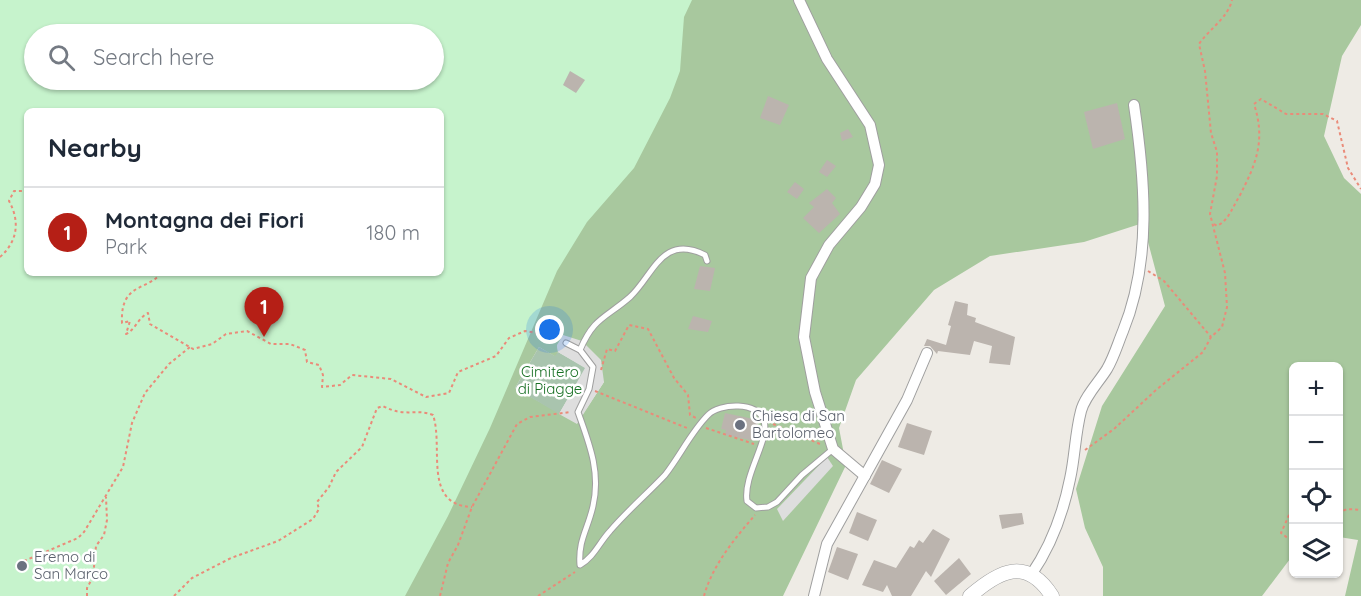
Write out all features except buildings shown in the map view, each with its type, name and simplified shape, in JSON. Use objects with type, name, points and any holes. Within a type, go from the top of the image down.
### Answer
[{"type":"street","points":[[799,0],[827,59],[870,125],[879,165],[875,184],[861,207],[829,245],[811,278],[804,337],[815,392],[833,449],[865,476]]},
{"type":"street","points":[[1031,575],[1048,550],[1054,536],[1070,479],[1082,408],[1108,367],[1125,327],[1140,271],[1144,199],[1141,153],[1134,105]]},
{"type":"street","points":[[814,596],[827,544],[907,400],[927,353]]},
{"type":"street","points":[[970,596],[984,584],[1008,571],[1019,570],[1031,575],[1052,596]]},
{"type":"lane","points":[[580,350],[594,324],[631,296],[651,267],[664,255],[681,249],[696,251],[705,255],[707,261]]},
{"type":"lane","points":[[566,343],[580,350],[593,366],[590,389],[578,412],[596,463],[594,506],[579,547],[580,565],[590,559],[630,508],[664,475],[708,414],[722,407],[747,407],[761,414],[764,421],[746,495],[751,506],[761,508],[777,502],[801,476],[833,449]]},
{"type":"path","points":[[1073,458],[1114,429],[1155,390],[1203,352],[1211,338],[1222,327],[1227,307],[1225,273],[1210,214],[1217,177],[1216,152],[1211,133],[1205,71],[1198,44],[1206,33],[1225,16],[1232,0]]},
{"type":"path","points":[[1213,223],[1217,226],[1223,223],[1254,171],[1259,134],[1254,104],[1261,99],[1286,114],[1323,114],[1337,121],[1348,168],[1361,189]]},
{"type":"path","points":[[0,257],[13,240],[17,227],[15,212],[9,201],[14,191],[24,191]]},
{"type":"path","points":[[1140,271],[1151,271],[1164,281],[1211,338]]},
{"type":"path","points":[[160,276],[136,287],[128,298],[121,316],[122,323],[130,321],[126,334],[141,316],[148,313],[150,324],[190,347]]},
{"type":"path","points":[[592,370],[602,370],[604,354],[607,350],[615,351],[629,325],[648,329],[674,378],[688,395],[690,415],[703,422],[709,430],[760,445]]},
{"type":"path","points":[[24,561],[78,538],[123,467],[132,423],[145,393],[169,364],[190,347],[212,344],[226,334],[247,331],[271,344],[290,344],[305,350],[307,362],[320,365],[323,375],[322,387],[340,385],[352,375],[391,379],[426,397],[449,393],[458,372],[496,356],[509,338],[525,331],[557,334],[566,343]]},
{"type":"path","points":[[590,389],[690,429],[703,422]]},
{"type":"path","points":[[174,596],[192,578],[231,558],[278,541],[313,519],[319,509],[317,502],[329,488],[336,472],[362,447],[377,408],[383,406],[396,413],[411,415],[425,411],[434,415],[438,430],[436,474],[440,490],[450,502],[472,507]]},
{"type":"path","points":[[440,596],[448,563],[458,545],[472,507],[517,424],[530,417],[578,412]]},
{"type":"path","points":[[764,421],[833,449]]},
{"type":"path","points":[[87,596],[87,588],[93,577],[96,546],[104,535],[107,520],[106,497]]},
{"type":"path","points":[[704,596],[708,584],[736,537],[761,508]]},
{"type":"path","points":[[1343,511],[1361,510]]},
{"type":"path","points":[[1289,514],[1281,533],[1289,539]]},
{"type":"path","points":[[538,596],[561,579],[573,574],[580,565]]},
{"type":"green space","points":[[0,0],[24,24],[24,90],[444,90],[444,24],[363,24],[193,0],[1361,0],[1361,25],[1342,56],[1324,136],[1344,178],[1361,194],[1361,596],[1345,596],[1358,540],[1343,538],[1343,362],[1289,362],[1289,560],[1262,596],[1103,596],[1103,567],[1085,528],[1076,489],[1102,406],[1165,306],[1143,223],[1084,242],[990,256],[934,290],[856,380],[839,428],[846,465],[783,596],[0,596]],"holes":[[[557,345],[604,382],[577,423],[515,388],[539,347],[556,357]]]},
{"type":"green space","points":[[0,0],[692,0],[684,17],[680,71],[670,98],[634,168],[587,222],[557,271],[490,428],[448,516],[405,596],[0,596]]},
{"type":"green space","name":"Cimitero di Piagge","points":[[539,347],[555,356],[558,352],[586,368],[559,414],[515,388]]},
{"type":"shaded area","points":[[563,335],[582,341],[601,360],[604,382],[577,424],[559,414],[585,368],[558,352],[557,345]]},
{"type":"shaded area","points":[[827,457],[833,466],[783,521],[777,509]]},
{"type":"place","name":"Montagna dei Fiori","points":[[264,337]]},
{"type":"place","name":"Chiesa di San Bartolomeo","points":[[740,425]]},
{"type":"place","name":"Eremo di San Marco","points":[[22,566]]}]
